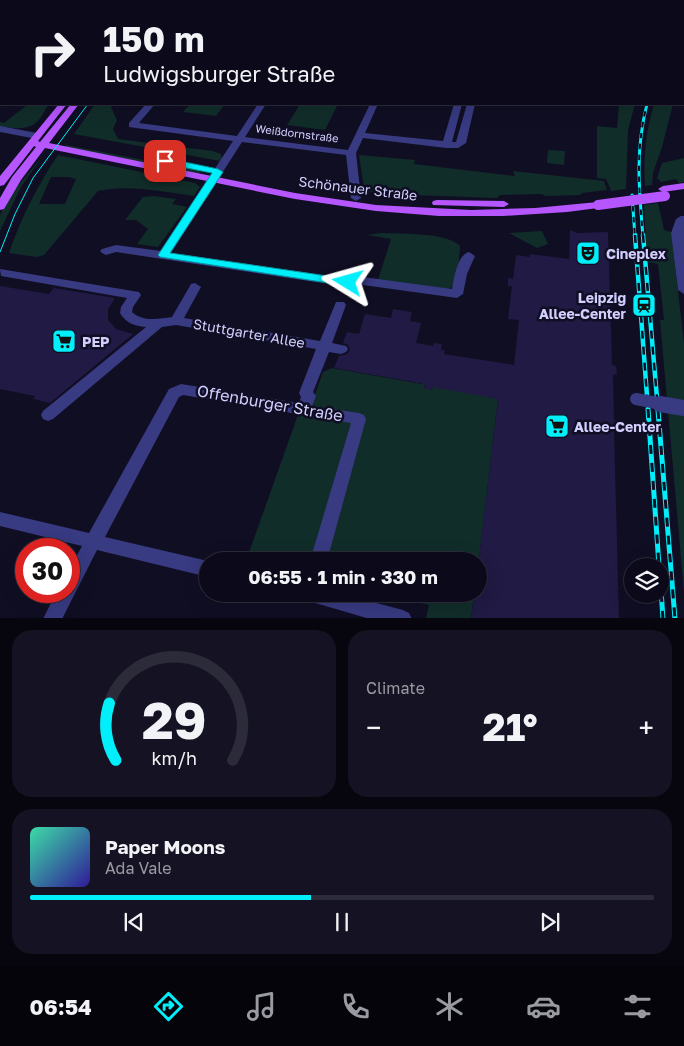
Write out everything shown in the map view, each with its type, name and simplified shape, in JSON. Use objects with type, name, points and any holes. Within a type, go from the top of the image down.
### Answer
[{"type":"main road","points":[[0,183],[62,105]]},
{"type":"main road","points":[[0,207],[16,179],[74,105]]},
{"type":"main road","name":"Schönauer Straße","points":[[34,139],[216,175]]},
{"type":"main road","name":"Schönauer Straße","points":[[45,141],[62,148],[295,188],[356,203],[413,211],[478,213],[538,211],[664,192],[684,186]]},
{"type":"main road","points":[[31,159],[62,148]]},
{"type":"main road","name":"Schönauer Straße","points":[[664,192],[684,193]]},
{"type":"street","name":"Weißdornstraße","points":[[150,105],[132,125],[352,153]]},
{"type":"street","name":"Weißdornstraße","points":[[164,255],[261,105]]},
{"type":"street","name":"Weißdornstraße","points":[[356,203],[352,153],[374,105]]},
{"type":"street","points":[[446,145],[458,105]]},
{"type":"street","points":[[360,135],[458,146],[462,143],[471,105]]},
{"type":"street","points":[[0,129],[34,139]]},
{"type":"street","points":[[0,137],[34,139]]},
{"type":"street","points":[[684,218],[681,220],[677,233],[684,290]]},
{"type":"street","points":[[106,251],[116,248],[329,280],[363,281],[457,294],[461,274],[469,256]]},
{"type":"street","name":"Stuttgarter Allee","points":[[1,272],[135,296],[127,307],[126,313],[128,317],[158,324],[176,320],[341,348]]},
{"type":"street","points":[[176,320],[195,287]]},
{"type":"street","points":[[306,403],[312,395],[321,372],[317,367],[340,305]]},
{"type":"street","name":"Stuttgarter Allee","points":[[48,415],[158,324]]},
{"type":"street","name":"Offenburger Straße","points":[[92,541],[176,391],[189,389],[306,403],[359,419],[322,552]]},
{"type":"street","points":[[632,399],[680,405]]},
{"type":"street","points":[[0,519],[199,567]]},
{"type":"street","points":[[80,564],[92,541]]},
{"type":"street","points":[[342,602],[403,618]]},
{"type":"street","points":[[52,618],[60,603]]},
{"type":"green space","points":[[27,105],[48,105],[33,125],[22,128],[0,127],[0,122],[4,123]]},
{"type":"green space","points":[[94,105],[113,105],[111,107],[117,120],[113,129],[118,139],[213,151],[221,154],[222,159],[220,161],[74,134]]},
{"type":"green space","points":[[189,105],[224,105],[216,116],[183,112]]},
{"type":"green space","points":[[299,105],[338,105],[325,130],[287,125]]},
{"type":"green space","points":[[619,105],[635,105],[628,130],[626,189],[611,191],[606,179],[597,178],[597,126],[617,128]]},
{"type":"green space","points":[[654,105],[673,105],[653,173],[652,185],[645,186],[644,165],[649,124]]},
{"type":"green space","points":[[66,145],[201,171],[198,174],[65,147]]},
{"type":"green space","points":[[548,150],[565,151],[564,165],[547,163]]},
{"type":"green space","points":[[58,155],[195,183],[200,187],[194,196],[134,188],[98,191],[44,255],[37,257],[9,253],[30,202]],"holes":[[[51,177],[76,179],[65,204],[39,204]]]},
{"type":"green space","points":[[359,155],[415,160],[414,164],[515,176],[513,171],[604,181],[607,190],[582,193],[580,195],[500,195],[497,198],[382,194],[364,189]]},
{"type":"green space","points":[[42,157],[21,187],[0,231],[0,215],[10,195]]},
{"type":"green space","points":[[684,158],[684,182],[679,183],[676,179],[661,182],[657,178],[662,163]]},
{"type":"green space","points":[[153,196],[176,199],[172,204],[187,207],[158,247],[137,244],[148,229],[136,220],[125,220],[143,197]]},
{"type":"green space","points":[[658,203],[664,230],[671,232],[684,343],[684,592],[660,320],[664,320],[658,264],[647,262],[644,205]]},
{"type":"green space","points":[[542,231],[548,244],[537,248],[509,233]]},
{"type":"green space","points":[[381,233],[434,236],[454,241],[460,246],[459,263],[457,274],[450,289],[378,280],[391,239],[367,235]]},
{"type":"green space","points":[[342,367],[343,370],[422,384],[425,382],[424,388],[432,390],[434,384],[498,399],[480,552],[249,552],[300,409],[312,403],[323,372],[332,368],[341,370]]},
{"type":"green space","points":[[416,602],[473,602],[471,618],[426,618],[429,605]]},
{"type":"building","name":"Allee-Center","points":[[570,230],[577,233],[608,232],[612,365],[616,366],[617,375],[613,374],[614,420],[618,421],[619,431],[614,430],[619,618],[471,618],[473,602],[487,602],[487,552],[480,552],[498,399],[433,387],[432,390],[424,388],[425,384],[334,368],[339,356],[347,354],[350,350],[348,345],[343,343],[347,332],[359,334],[365,314],[391,318],[393,309],[412,312],[410,321],[421,323],[416,343],[433,346],[434,343],[442,344],[441,350],[445,350],[444,354],[514,365],[519,320],[508,319],[512,286],[508,286],[508,278],[513,279],[516,255],[530,257],[530,254],[569,259]]},
{"type":"building","name":"PEP","points":[[0,286],[49,294],[54,288],[115,298],[108,309],[108,320],[116,329],[133,334],[50,403],[33,399],[35,396],[0,389]]},
{"type":"tram line","points":[[0,252],[15,214],[33,178],[87,105]]},
{"type":"railway","points":[[643,237],[639,186],[639,154],[647,105]]},
{"type":"railway","points":[[632,195],[635,237]]},
{"type":"railway","points":[[635,235],[647,396]]},
{"type":"railway","points":[[643,235],[657,398]]},
{"type":"railway","points":[[648,409],[658,558]]},
{"type":"railway","points":[[658,410],[675,618]]},
{"type":"railway","points":[[662,603],[663,618]]},
{"type":"place","name":"Cineplex","points":[[588,253]]},
{"type":"place","name":"Leipzig Allee-Center","points":[[644,305]]},
{"type":"place","name":"PEP","points":[[64,341]]},
{"type":"place","name":"Allee-Center","points":[[557,426]]},
{"type":"route","points":[[165,161],[218,172],[164,255],[348,282]]}]
